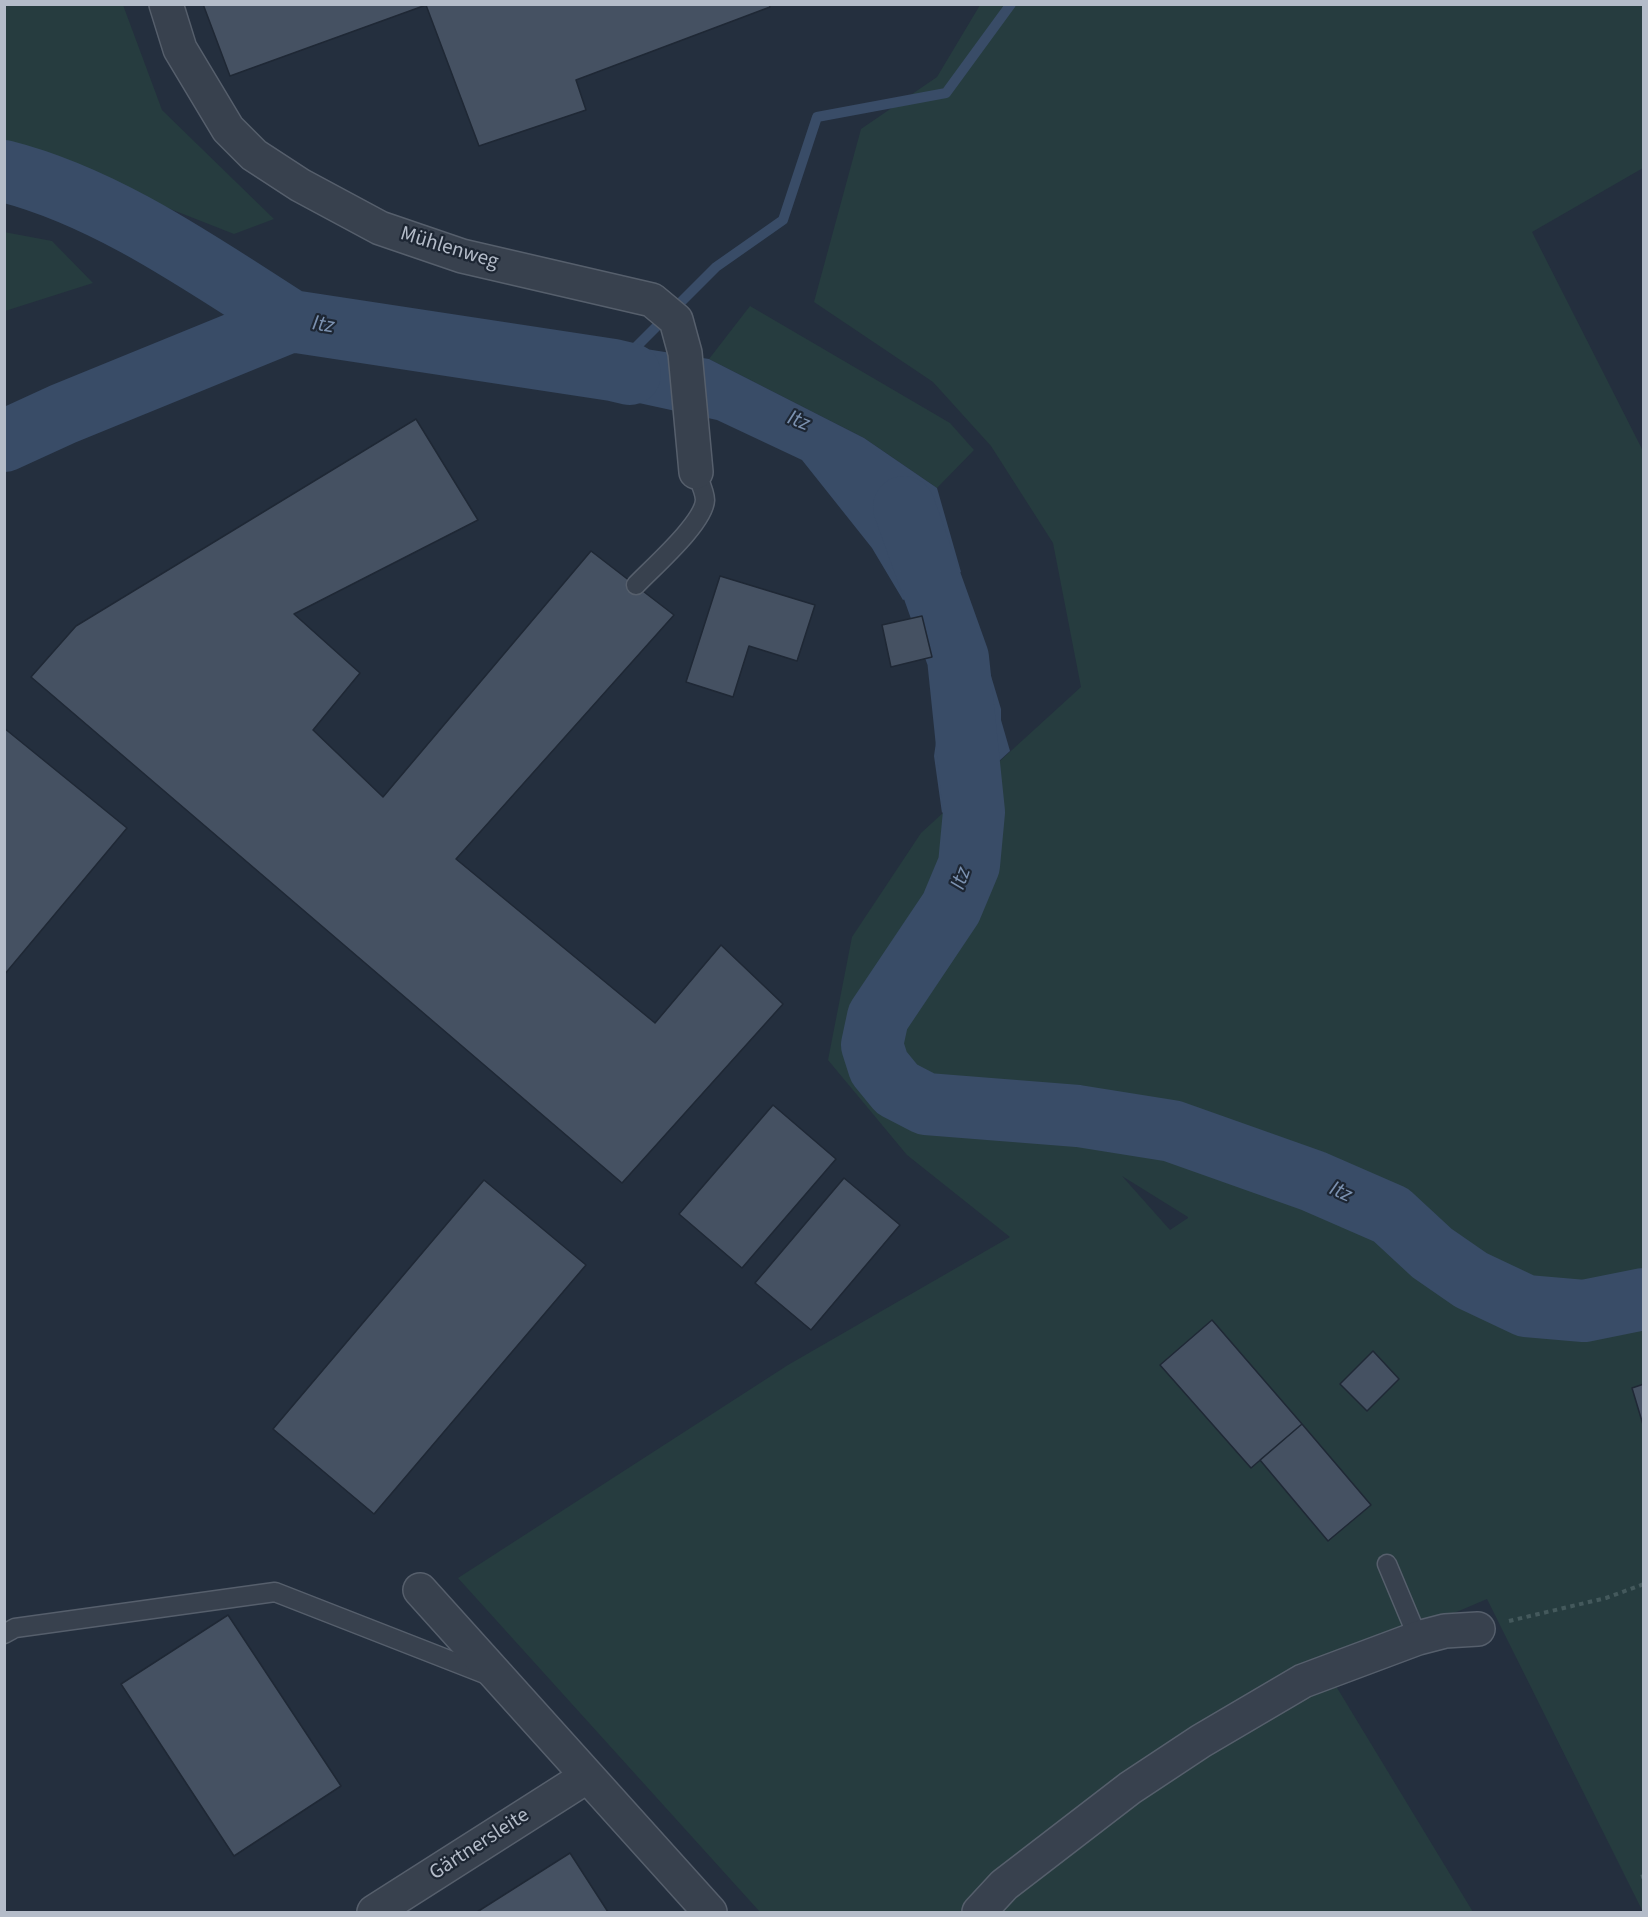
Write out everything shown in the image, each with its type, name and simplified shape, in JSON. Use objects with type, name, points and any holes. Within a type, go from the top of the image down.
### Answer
[{"type":"street","name":"Mühlenweg","points":[[166,4],[180,49],[228,129],[254,155],[300,185],[380,228],[462,256],[652,300],[668,312],[685,353],[696,472]]},
{"type":"street","points":[[420,1590],[710,1912]]},
{"type":"street","points":[[979,1912],[1013,1878],[1130,1788],[1201,1740],[1303,1681],[1418,1638],[1445,1631],[1478,1629]]},
{"type":"street","name":"Gärtnersleite","points":[[374,1912],[586,1777]]},
{"type":"lane","points":[[636,585],[683,538],[698,516],[705,500],[696,472]]},
{"type":"lane","points":[[1386,1564],[1418,1638]]},
{"type":"lane","points":[[4,1634],[15,1628],[275,1592],[501,1680]]},
{"type":"path","points":[[1478,1629],[1606,1598],[1644,1584]]},
{"type":"green space","points":[[4,5],[123,5],[162,110],[274,219],[234,234],[5,144]]},
{"type":"green space","points":[[980,5],[1643,5],[1643,168],[1532,232],[1643,451],[1643,1912],[1487,1599],[1325,1668],[1473,1912],[760,1912],[458,1578],[788,1365],[1010,1237],[907,1155],[828,1060],[852,937],[921,833],[1081,687],[1053,543],[991,446],[933,382],[814,302],[861,129],[937,77]],"holes":[[[1122,1176],[1188,1217],[1170,1230]]]},
{"type":"green space","points":[[4,232],[52,241],[93,283],[5,311]]},
{"type":"green space","points":[[750,306],[950,423],[974,450],[937,488],[864,438],[709,359]]},
{"type":"water","points":[[564,336],[709,359],[864,438],[937,488],[961,572],[903,600],[872,548],[802,460],[717,420],[533,380]]},
{"type":"water","points":[[985,656],[1001,709],[1001,720],[1010,751],[942,813],[934,756],[936,742],[932,671]]},
{"type":"building","points":[[203,4],[769,4],[770,7],[576,80],[586,110],[479,146],[426,5],[230,76]]},
{"type":"building","points":[[416,419],[478,520],[294,614],[360,673],[313,730],[383,797],[591,551],[674,615],[456,859],[655,1023],[721,945],[783,1004],[622,1183],[31,677],[76,626]]},
{"type":"building","points":[[720,576],[815,605],[797,661],[749,646],[733,697],[686,682]]},
{"type":"building","points":[[922,616],[932,657],[891,667],[882,625]]},
{"type":"building","points":[[4,728],[127,828],[4,975]]},
{"type":"building","points":[[773,1105],[836,1159],[742,1268],[679,1214]]},
{"type":"building","points":[[844,1178],[900,1225],[811,1330],[755,1283]]},
{"type":"building","points":[[484,1180],[586,1265],[374,1514],[273,1429]]},
{"type":"building","points":[[1212,1320],[1302,1424],[1251,1468],[1160,1365]]},
{"type":"building","points":[[1373,1351],[1399,1379],[1367,1411],[1340,1384]]},
{"type":"building","points":[[1644,1384],[1644,1428],[1632,1388]]},
{"type":"building","points":[[1302,1424],[1371,1505],[1328,1541],[1260,1460]]},
{"type":"building","points":[[228,1615],[341,1786],[234,1856],[121,1684]]},
{"type":"building","points":[[570,1853],[608,1912],[477,1912]]},
{"type":"waterway","points":[[627,356],[716,267],[783,220],[817,117],[946,93],[1011,4]]},
{"type":"waterway","name":"Itz","points":[[4,171],[42,183],[117,215],[189,256],[291,321]]},
{"type":"waterway","name":"Itz","points":[[4,441],[63,414],[291,321],[630,374]]},
{"type":"waterway","name":"Itz","points":[[904,507],[958,658],[974,812],[969,865],[951,908],[878,1017],[872,1045],[879,1067],[897,1089],[926,1104],[1078,1116],[1172,1131],[1313,1181],[1391,1215],[1432,1253],[1471,1280],[1526,1306],[1584,1311],[1644,1299]]}]
